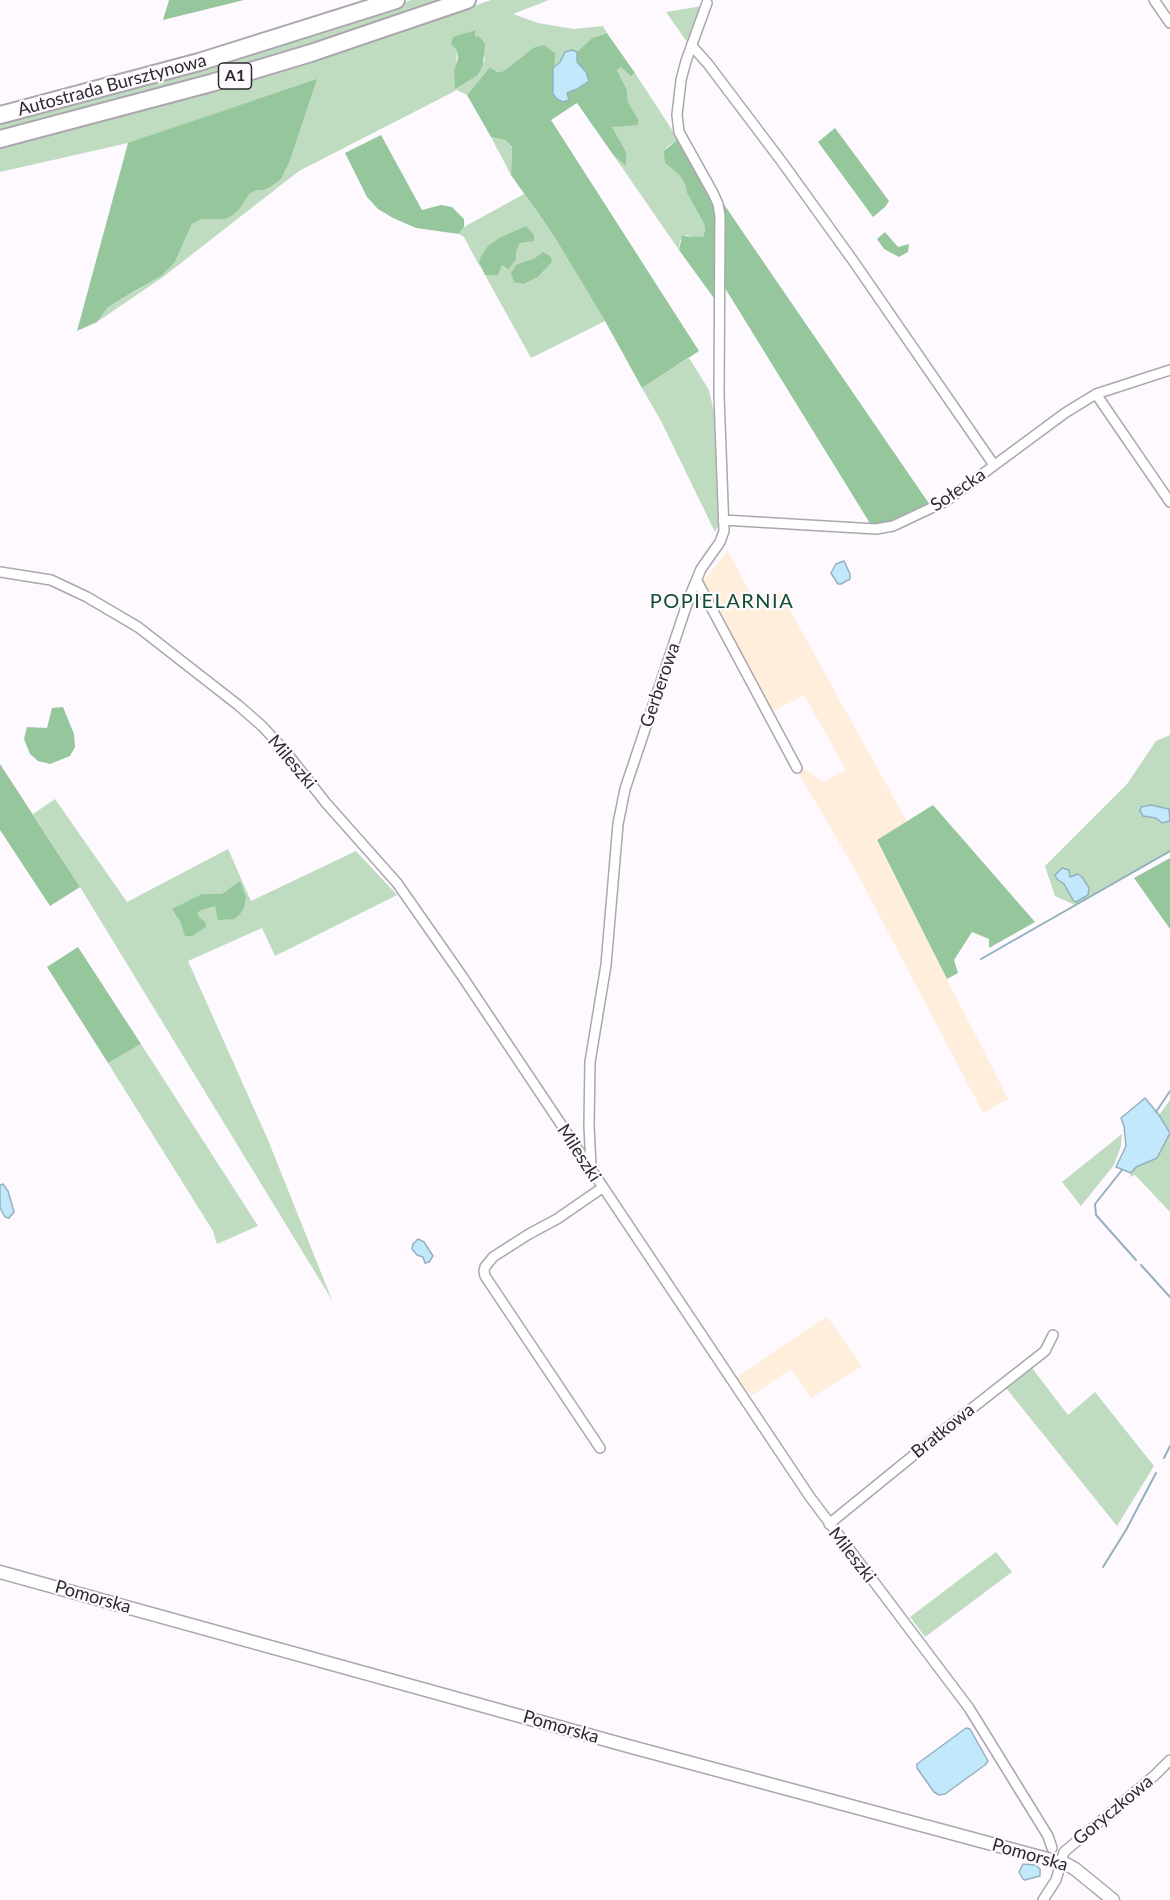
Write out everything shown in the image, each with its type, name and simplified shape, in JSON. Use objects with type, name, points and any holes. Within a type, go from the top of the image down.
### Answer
[{"type":"highway","name":"Autostrada Bursztynowa","points":[[0,115],[199,62],[396,0]]},
{"type":"highway","name":"Autostrada Bursztynowa","points":[[0,139],[211,83],[467,0]]},
{"type":"street","points":[[1154,0],[1170,23]]},
{"type":"street","name":"Gerberowa","points":[[591,1171],[588,1125],[590,1062],[606,965],[618,824],[625,789],[701,569],[720,542],[724,531],[719,395],[720,216],[718,204],[684,143],[678,123],[681,80],[707,3]]},
{"type":"street","points":[[692,46],[768,144],[854,262],[994,465]]},
{"type":"street","name":"Sołecka","points":[[723,520],[885,528],[946,501],[1065,413],[1096,394],[1170,370]]},
{"type":"street","points":[[1096,394],[1170,502]]},
{"type":"street","name":"Mileszki","points":[[0,572],[51,580],[69,587],[122,616],[238,705],[286,752],[326,803],[397,883],[462,976],[829,1524],[964,1701],[1048,1836],[1056,1855]]},
{"type":"street","points":[[697,581],[796,768]]},
{"type":"street","points":[[600,1448],[485,1276],[484,1271],[493,1257],[528,1234],[557,1220],[602,1188]]},
{"type":"street","name":"Bratkowa","points":[[829,1524],[1045,1351],[1053,1335]]},
{"type":"street","name":"Pomorska","points":[[0,1572],[617,1743],[1056,1855],[1113,1900]]},
{"type":"street","name":"Goryczkowa","points":[[1056,1855],[1155,1775],[1170,1760]]},
{"type":"street","points":[[1043,1900],[1056,1880],[1056,1855]]},
{"type":"shaded area","points":[[728,551],[757,605],[780,592],[907,822],[877,841],[1008,1099],[983,1113],[856,871],[797,771],[802,767],[824,782],[846,770],[804,695],[770,713],[702,582]]},
{"type":"shaded area","points":[[827,1316],[862,1366],[811,1398],[791,1369],[751,1396],[737,1377]]},
{"type":"green space","points":[[169,0],[244,0],[163,20]]},
{"type":"green space","points":[[411,0],[452,0],[278,58],[0,134],[0,120],[358,18]]},
{"type":"green space","points":[[491,0],[549,0],[513,14],[538,23],[574,29],[603,26],[607,33],[592,38],[577,52],[572,50],[553,68],[533,48],[504,71],[497,72],[490,67],[467,95],[457,90],[299,171],[163,277],[97,322],[108,307],[141,288],[175,262],[192,224],[202,219],[222,219],[239,210],[248,194],[263,190],[128,143],[0,172],[0,147],[172,102],[402,31]],"holes":[[[476,30],[475,37],[485,58],[483,65],[478,75],[455,88],[457,50]]]},
{"type":"green space","points":[[702,6],[689,45],[666,12]]},
{"type":"green space","points":[[476,30],[475,36],[480,37],[485,44],[483,65],[478,75],[455,89],[454,71],[458,58],[457,50],[451,44],[453,37]]},
{"type":"green space","points":[[607,33],[635,73],[631,76],[621,67],[617,70],[627,90],[628,102],[639,121],[637,125],[612,127],[626,152],[626,166],[614,156],[577,103],[551,120],[699,351],[642,388],[552,233],[511,175],[512,147],[505,140],[491,137],[467,95],[490,67],[497,72],[504,71],[533,48],[544,45],[555,53],[553,94],[563,102],[569,100],[567,93],[572,92],[586,72],[577,62],[577,52],[592,38]]},
{"type":"green space","points":[[621,66],[631,75],[635,73],[678,139],[666,148],[665,163],[680,176],[685,184],[705,230],[703,237],[687,235],[680,240],[679,250],[614,156],[626,166],[612,127],[639,121],[628,102],[627,90],[617,70]]},
{"type":"green space","points":[[317,79],[290,160],[281,179],[270,187],[249,194],[233,215],[225,219],[202,219],[192,224],[175,262],[162,275],[108,307],[97,322],[77,331],[128,143]]},
{"type":"green space","points":[[835,128],[889,201],[873,217],[818,142]]},
{"type":"green space","points":[[381,135],[422,210],[441,205],[452,207],[464,219],[464,227],[459,234],[416,228],[378,209],[367,197],[345,153]]},
{"type":"green space","points":[[491,137],[505,140],[512,148],[511,175]]},
{"type":"green space","points":[[678,139],[711,195],[717,217],[716,301],[679,250],[682,236],[703,237],[705,230],[685,184],[680,176],[665,163],[664,151]]},
{"type":"green space","points":[[524,194],[552,233],[605,321],[531,358],[485,275],[493,275],[502,265],[507,270],[520,243],[512,233],[499,238],[479,263],[481,269],[464,237],[459,234],[464,227]],"holes":[[[535,258],[552,262],[538,277],[524,284],[528,261]]]},
{"type":"green space","points":[[723,203],[930,505],[892,521],[871,525],[725,288]]},
{"type":"green space","points":[[526,226],[534,235],[534,241],[520,243],[516,259],[508,270],[502,265],[498,275],[485,275],[479,263],[488,246],[499,238]]},
{"type":"green space","points":[[885,232],[898,247],[909,244],[908,252],[899,257],[884,249],[877,239]]},
{"type":"green space","points":[[543,252],[550,256],[552,262],[538,277],[524,284],[514,282],[511,273],[516,265],[535,258]]},
{"type":"green space","points":[[689,358],[709,390],[715,417],[718,526],[715,532],[661,421],[642,388]]},
{"type":"green space","points":[[63,707],[74,734],[75,747],[70,756],[50,764],[38,761],[30,754],[24,739],[27,727],[47,728],[52,708]]},
{"type":"green space","points":[[1170,735],[1170,851],[1075,905],[1055,896],[1045,866],[1127,784],[1156,741]]},
{"type":"green space","points":[[0,764],[80,887],[50,906],[0,830]]},
{"type":"green space","points":[[55,799],[127,902],[228,849],[251,901],[356,851],[397,895],[275,956],[262,928],[188,961],[268,1140],[332,1300],[33,814]]},
{"type":"green space","points":[[933,805],[1035,922],[989,948],[989,939],[972,932],[954,960],[958,973],[947,979],[877,840]]},
{"type":"green space","points":[[1170,858],[1170,929],[1134,878]]},
{"type":"green space","points":[[240,881],[246,897],[240,914],[234,919],[218,920],[215,906],[201,910],[197,913],[206,923],[206,927],[192,936],[185,936],[180,921],[172,909],[202,894],[222,894]]},
{"type":"green space","points":[[78,947],[141,1044],[108,1063],[47,967]]},
{"type":"green space","points":[[141,1044],[258,1226],[217,1244],[213,1231],[108,1063]]},
{"type":"green space","points":[[1170,1100],[1170,1132],[1159,1115]]},
{"type":"green space","points":[[1170,1133],[1170,1212],[1135,1175],[1129,1177],[1136,1167],[1161,1150]]},
{"type":"green space","points":[[1122,1134],[1121,1146],[1114,1165],[1081,1206],[1062,1182]]},
{"type":"green space","points":[[1032,1368],[1068,1415],[1095,1392],[1154,1466],[1117,1526],[1006,1388]]},
{"type":"green space","points":[[996,1552],[1012,1572],[925,1637],[910,1617]]},
{"type":"water","points":[[572,50],[577,52],[577,62],[586,72],[589,81],[567,93],[569,100],[563,102],[553,94],[553,68],[560,62],[565,52]]},
{"type":"water","points":[[844,561],[850,579],[838,584],[831,573],[836,564]]},
{"type":"water","points":[[1151,805],[1169,809],[1170,821],[1162,823],[1156,818],[1143,816],[1140,811],[1141,807]]},
{"type":"water","points":[[1062,868],[1069,870],[1070,877],[1078,874],[1082,877],[1089,888],[1088,895],[1076,902],[1073,900],[1064,884],[1055,875]]},
{"type":"water","points":[[1145,1098],[1170,1133],[1157,1158],[1136,1167],[1131,1173],[1116,1167],[1126,1146],[1121,1118]]},
{"type":"water","points":[[3,1184],[8,1191],[14,1212],[9,1218],[5,1217],[0,1208],[0,1185]]},
{"type":"water","points":[[418,1239],[424,1242],[433,1256],[429,1262],[425,1263],[423,1257],[417,1255],[412,1249]]},
{"type":"water","points":[[966,1728],[970,1729],[988,1761],[945,1794],[939,1795],[934,1792],[917,1768],[917,1764]]},
{"type":"water","points":[[1023,1864],[1036,1865],[1040,1869],[1040,1876],[1023,1879],[1019,1872]]},
{"type":"waterway","points":[[981,959],[1170,851]]},
{"type":"waterway","points":[[1156,1112],[1170,1091]]},
{"type":"waterway","points":[[1122,1170],[1095,1204],[1096,1215],[1136,1260]]},
{"type":"waterway","points":[[1141,1265],[1170,1297]]},
{"type":"waterway","points":[[1164,1458],[1170,1446]]},
{"type":"waterway","points":[[1103,1567],[1126,1530],[1156,1473]]},
{"type":"district","name":"POPIELARNIA","points":[[722,602]]}]
